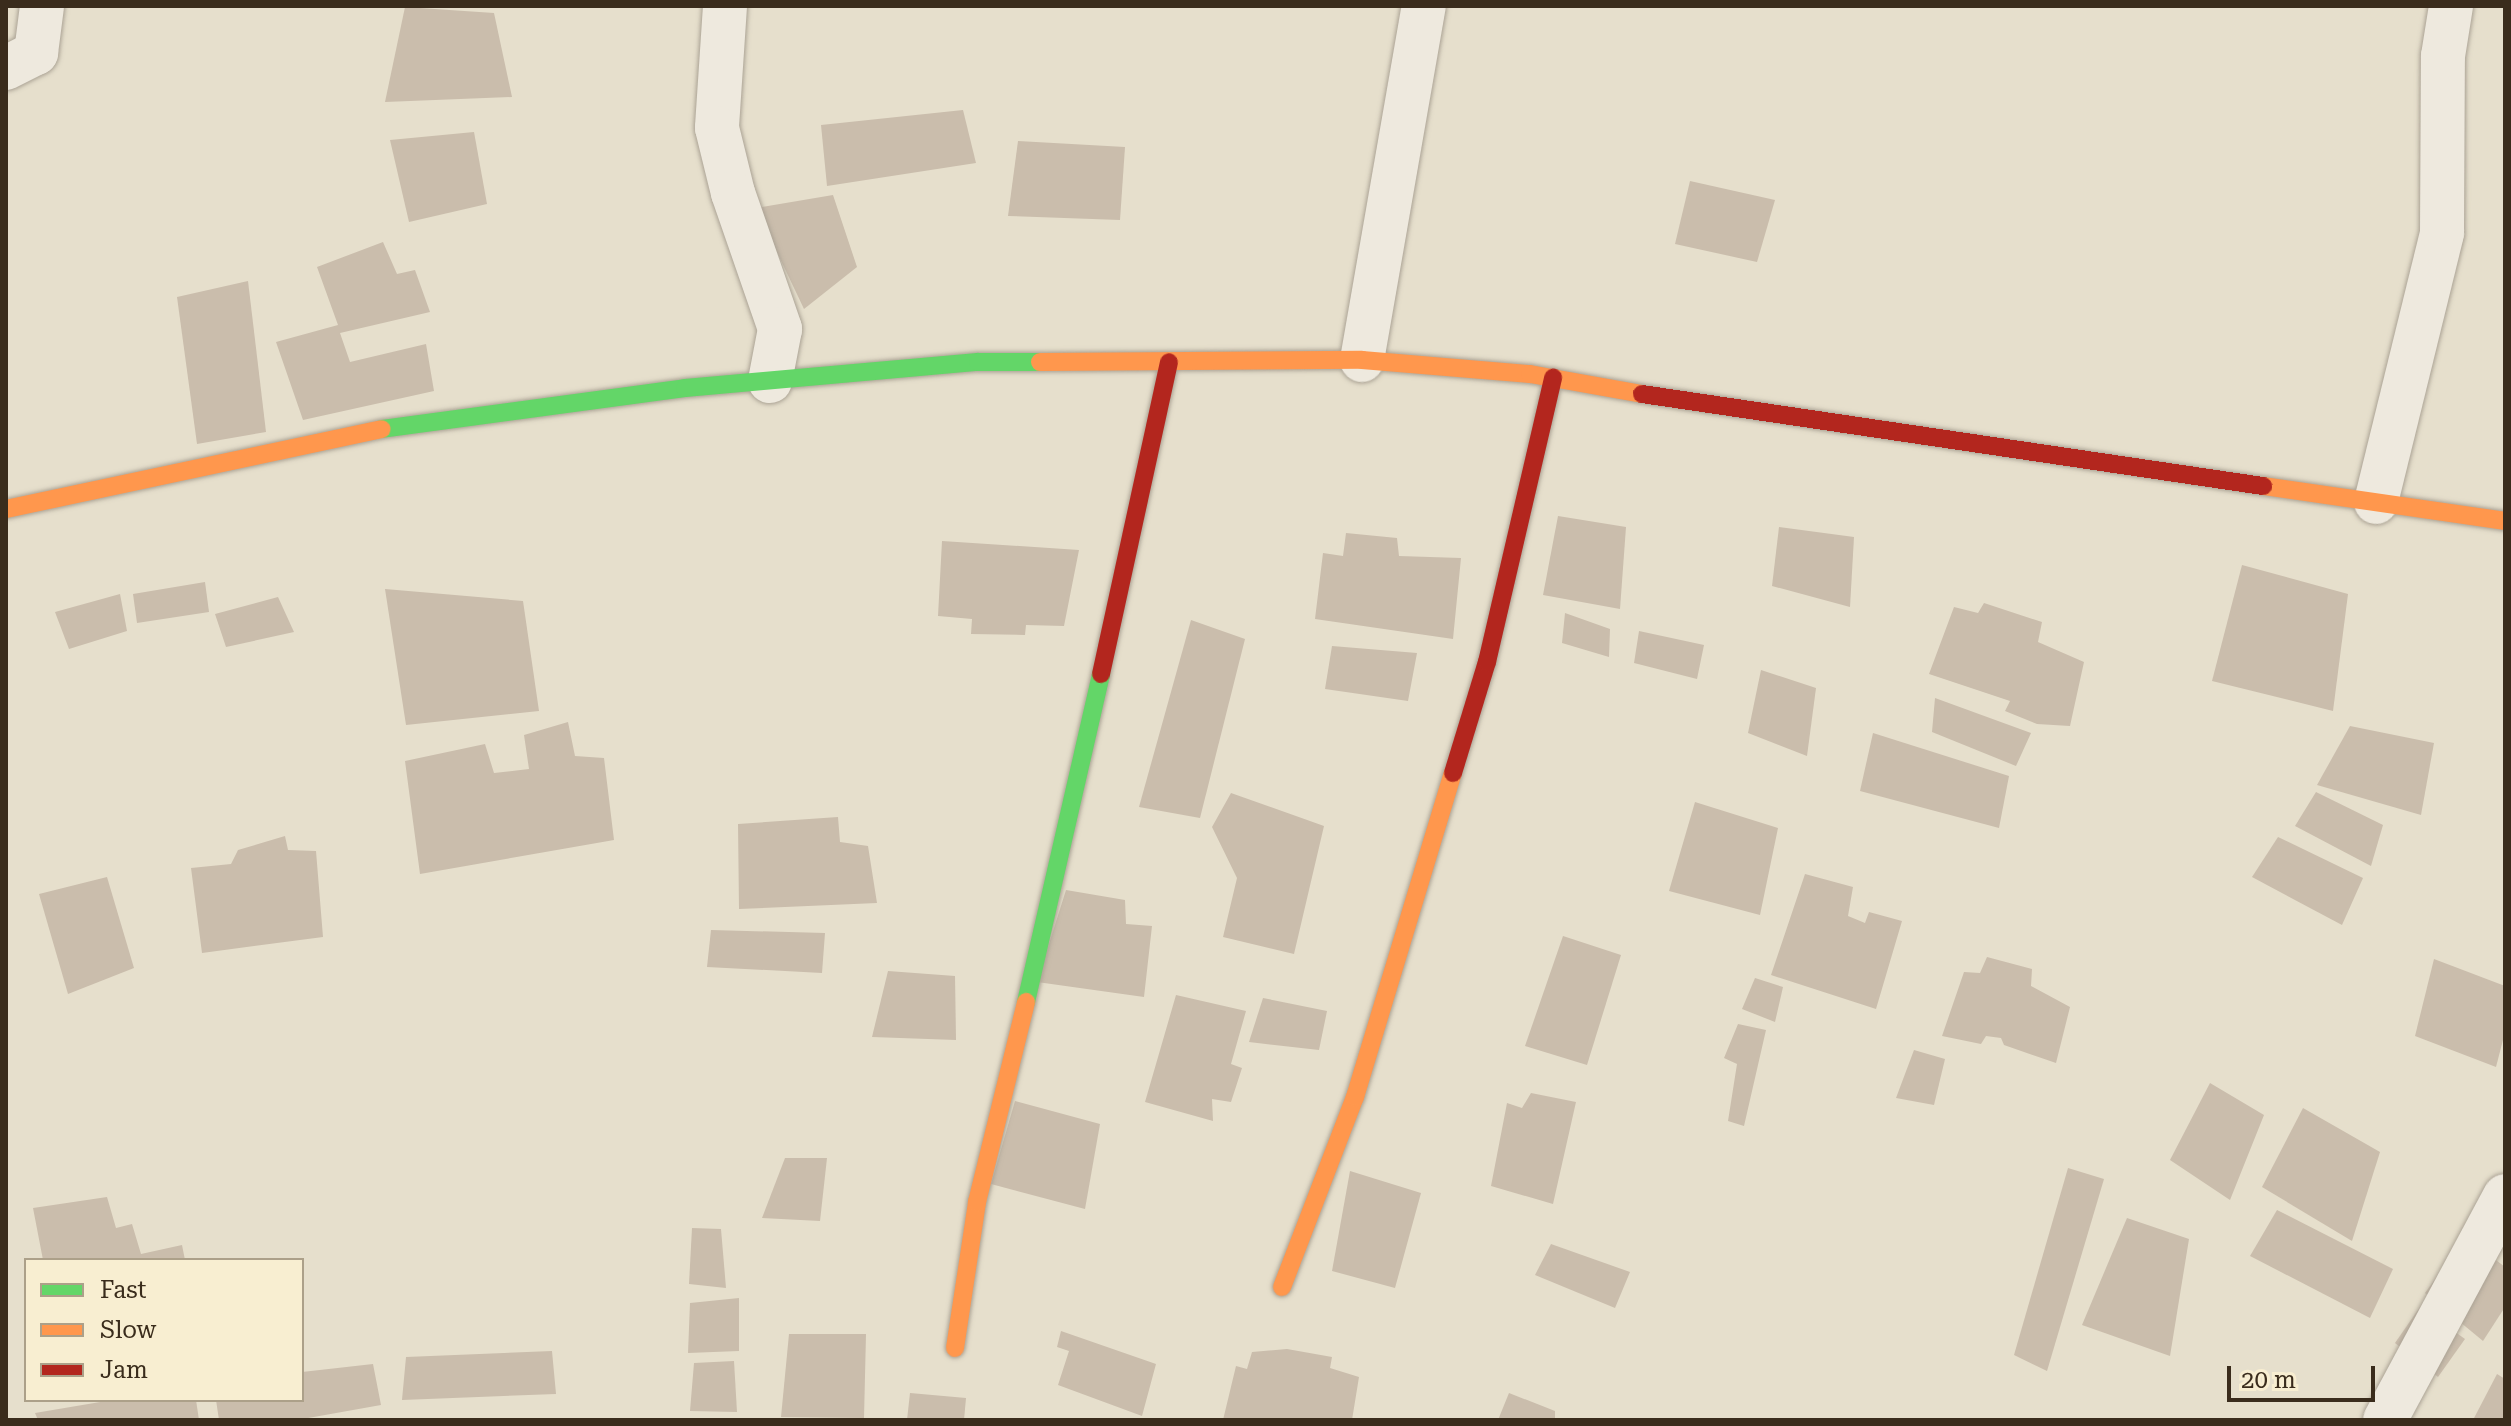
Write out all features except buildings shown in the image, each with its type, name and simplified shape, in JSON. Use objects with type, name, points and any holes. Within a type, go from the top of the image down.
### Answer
[{"type":"street","points":[[6,68],[36,53],[42,6]]},
{"type":"street","points":[[725,6],[717,128],[733,193],[780,329],[770,381]]},
{"type":"street","points":[[1362,360],[1424,6]]},
{"type":"street","points":[[2376,502],[2442,233],[2443,56],[2451,6]]},
{"type":"street","points":[[6,509],[372,430],[770,381],[978,362],[1362,360],[1553,378],[1759,414],[2505,521]]},
{"type":"street","points":[[955,1348],[977,1202],[1068,827],[1169,362]]},
{"type":"street","points":[[1282,1287],[1355,1097],[1482,677],[1553,378]]},
{"type":"street","points":[[2385,1420],[2505,1196]]},
{"type":"traffic: fast","points":[[382,429],[685,388],[978,362],[1040,362]]},
{"type":"traffic: fast","points":[[1026,1002],[1101,674]]},
{"type":"traffic: slow","points":[[1040,362],[1362,360],[1530,374],[1642,394]]},
{"type":"traffic: slow","points":[[6,509],[382,429]]},
{"type":"traffic: slow","points":[[2263,486],[2505,521]]},
{"type":"traffic: slow","points":[[1282,1287],[1355,1097],[1453,773]]},
{"type":"traffic: slow","points":[[955,1348],[977,1202],[1026,1002]]},
{"type":"traffic: jam","points":[[1101,674],[1169,362]]},
{"type":"traffic: jam","points":[[1453,773],[1487,662],[1553,378]]},
{"type":"traffic: jam","points":[[1642,394],[2263,486]]}]
